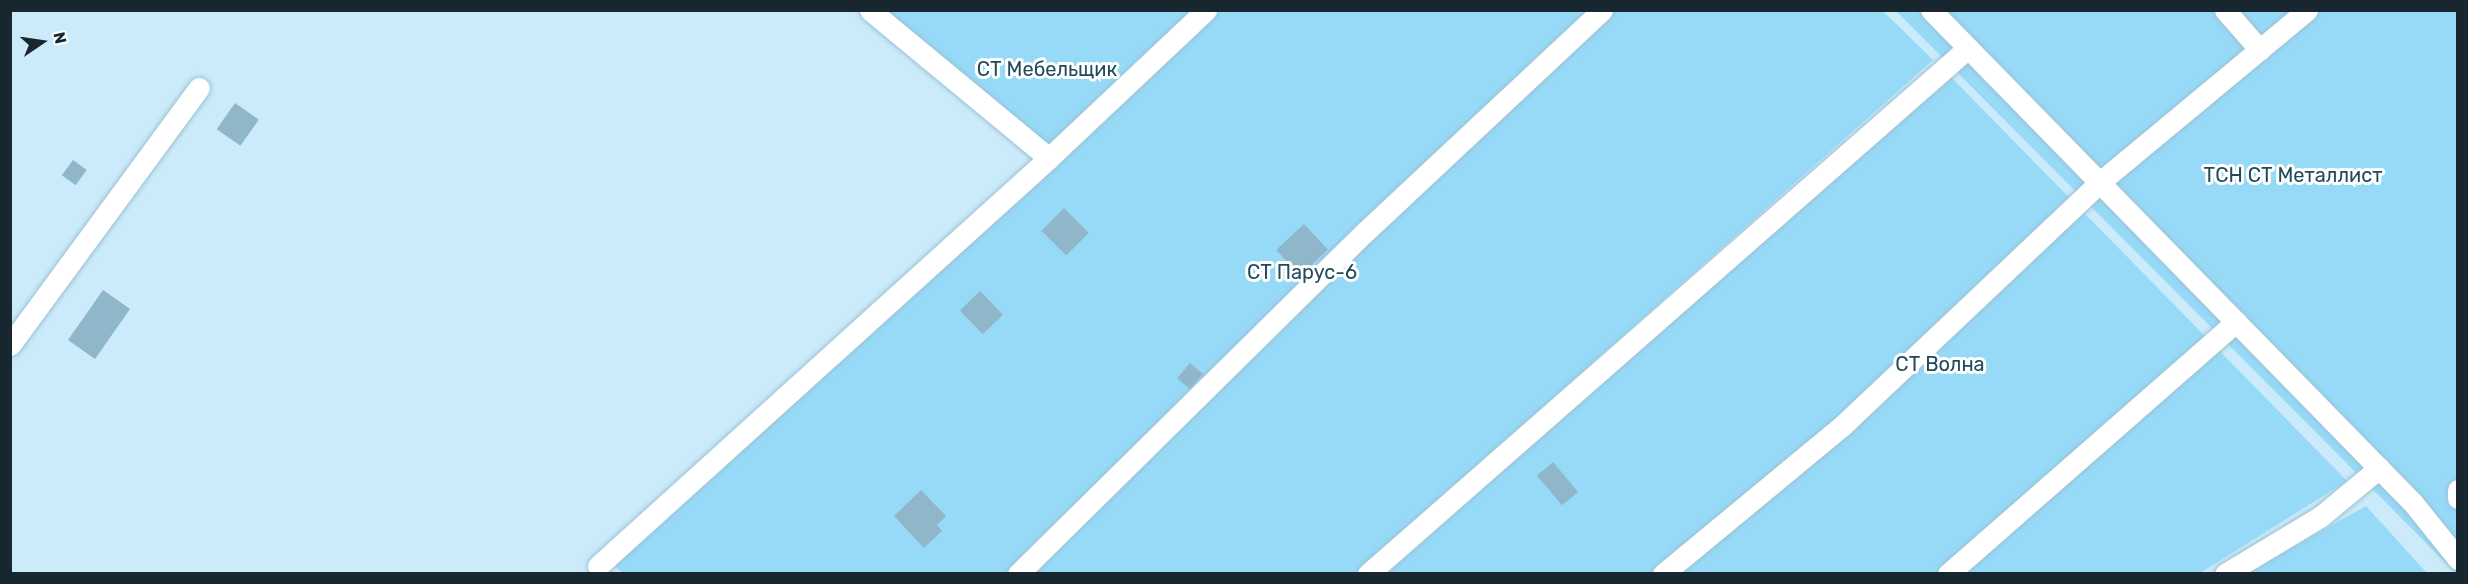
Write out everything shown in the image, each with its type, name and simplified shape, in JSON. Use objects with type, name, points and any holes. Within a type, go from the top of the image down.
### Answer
[{"type":"street","points":[[597,571],[1049,158],[1206,10]]},
{"type":"street","points":[[1018,573],[1366,231],[1602,10]]},
{"type":"street","points":[[1931,10],[2414,503],[2457,559]]},
{"type":"street","points":[[2225,10],[2260,50]]},
{"type":"street","points":[[1663,573],[1842,426],[2100,182],[2307,10]]},
{"type":"street","points":[[884,14],[1049,158]]},
{"type":"street","points":[[1368,573],[1968,48]]},
{"type":"street","points":[[10,345],[199,88]]},
{"type":"street","points":[[1948,573],[2236,322]]},
{"type":"street","points":[[2225,573],[2320,517],[2379,468]]},
{"type":"street","points":[[2457,490],[2457,498]]},
{"type":"green space","name":"СТ Мебельщик","points":[[885,10],[1191,11],[1050,148]]},
{"type":"green space","name":"СТ Парус-6","points":[[1196,11],[1883,11],[1933,60],[1356,573],[624,574],[615,566]]},
{"type":"green space","name":"ТСН СТ Металлист","points":[[1896,11],[2457,11],[2457,573],[2456,573]]},
{"type":"green space","name":"СТ Волна","points":[[1951,77],[2347,481],[2200,573],[1386,574]]},
{"type":"green space","points":[[2366,506],[2427,573],[2248,573],[2327,528]]},
{"type":"building","points":[[235,103],[259,120],[240,146],[217,129]]},
{"type":"building","points":[[73,160],[87,170],[76,185],[62,175]]},
{"type":"building","points":[[1064,208],[1089,233],[1066,255],[1041,231]]},
{"type":"building","points":[[1304,224],[1328,250],[1300,276],[1276,250]]},
{"type":"building","points":[[103,290],[130,309],[95,359],[68,340]]},
{"type":"building","points":[[980,291],[1003,315],[983,334],[960,310]]},
{"type":"building","points":[[1190,363],[1203,374],[1190,389],[1177,378]]},
{"type":"building","points":[[1553,462],[1578,492],[1562,505],[1537,475]]},
{"type":"building","points":[[921,490],[946,516],[937,525],[942,531],[924,548],[894,516]]}]
